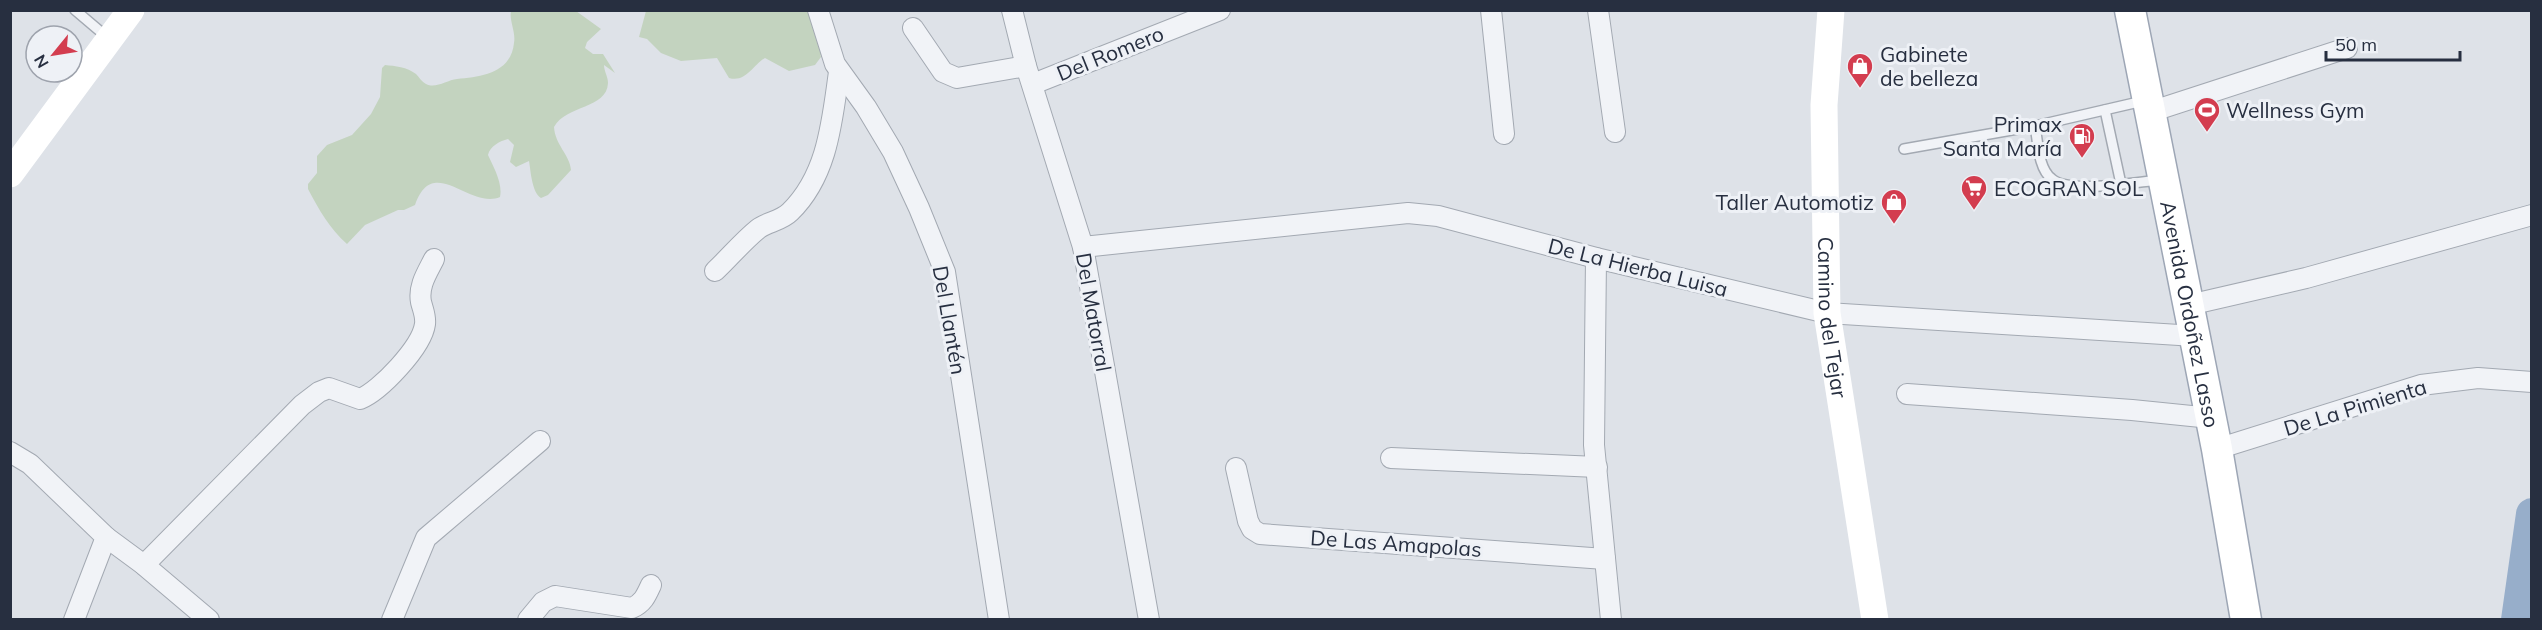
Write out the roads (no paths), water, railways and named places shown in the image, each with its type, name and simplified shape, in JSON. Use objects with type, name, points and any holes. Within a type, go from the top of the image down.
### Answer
[{"type":"main road","name":"Avenida Ordoñez Lasso","points":[[2130,10],[2217,449],[2247,620]]},
{"type":"street","points":[[14,163],[131,10]]},
{"type":"street","name":"Del Llantén","points":[[818,10],[827,44],[839,72],[866,107],[893,152],[945,272],[999,620]]},
{"type":"street","name":"Del Matorral","points":[[1012,10],[1026,66],[1083,247],[1149,620]]},
{"type":"street","name":"Del Romero","points":[[1033,84],[1221,10]]},
{"type":"street","points":[[1491,10],[1504,134]]},
{"type":"street","points":[[1598,10],[1615,132]]},
{"type":"street","name":"Camino del Tejar","points":[[1831,10],[1824,105],[1827,313],[1875,620]]},
{"type":"street","points":[[913,28],[944,72],[957,78],[1026,66]]},
{"type":"street","points":[[2149,106],[2347,48]]},
{"type":"street","points":[[715,272],[758,229],[790,212],[809,186],[823,160],[831,129],[839,72]]},
{"type":"street","name":"De La Hierba Luisa","points":[[1083,247],[1408,213],[1438,216],[1596,258],[1827,313],[2194,336]]},
{"type":"street","points":[[2188,305],[2306,278],[2532,215]]},
{"type":"street","points":[[1596,258],[1594,445],[1611,620]]},
{"type":"street","points":[[144,565],[302,405],[319,392],[329,388],[360,399],[372,395],[385,382],[422,334],[425,315],[420,291],[434,259]]},
{"type":"street","name":"De La Pimienta","points":[[2217,449],[2421,385],[2478,378],[2532,382]]},
{"type":"street","points":[[1907,394],[2211,418]]},
{"type":"street","points":[[392,620],[426,538],[540,441]]},
{"type":"street","points":[[10,452],[30,464],[65,495],[106,537],[144,565],[208,620]]},
{"type":"street","points":[[1391,458],[1597,467]]},
{"type":"street","name":"De Las Amapolas","points":[[1236,468],[1248,521],[1252,529],[1260,534],[1605,559]]},
{"type":"street","points":[[74,620],[106,537]]},
{"type":"street","points":[[528,620],[543,602],[555,596],[632,609],[646,597],[651,585]]},
{"type":"lane","points":[[75,10],[110,39]]},
{"type":"lane","points":[[1904,149],[2035,126],[2105,110],[2149,106]]},
{"type":"lane","points":[[2105,110],[2121,184]]},
{"type":"lane","points":[[2035,126],[2043,167],[2051,179],[2064,185],[2092,186],[2163,179]]},
{"type":"waterway","points":[[2517,620],[2532,514]]},
{"type":"place","name":"Gabinete de belleza","points":[[1860,89]]},
{"type":"place","name":"Wellness Gym","points":[[2207,133]]},
{"type":"place","name":"Primax Santa María","points":[[2082,159]]},
{"type":"place","name":"ECOGRAN SOL","points":[[1974,211]]},
{"type":"place","name":"Taller Automotiz","points":[[1894,225]]}]
